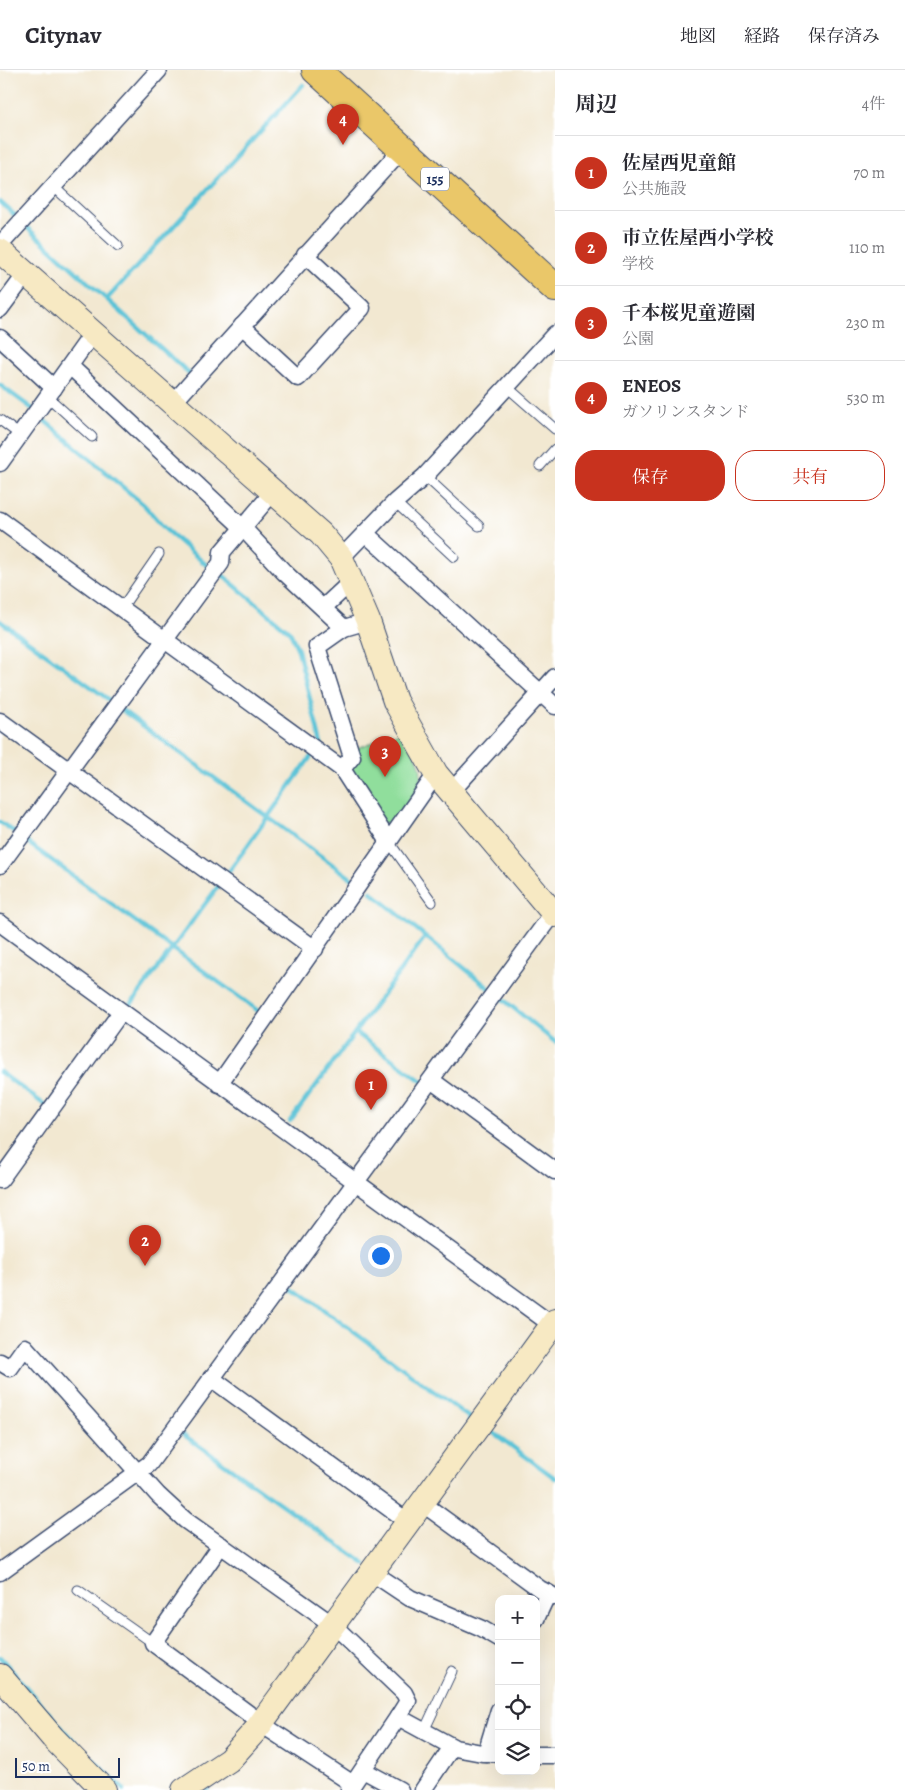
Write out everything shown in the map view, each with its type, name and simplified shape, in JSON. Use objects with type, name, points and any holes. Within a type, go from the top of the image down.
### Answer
[{"type":"highway","name":"155","points":[[316,70],[555,288]]},
{"type":"street","points":[[0,245],[159,70]]},
{"type":"street","points":[[173,403],[402,149]]},
{"type":"street","points":[[0,251],[320,534],[342,558],[368,621],[395,701],[436,774],[450,793],[554,914],[149,1464],[0,1572]]},
{"type":"street","points":[[242,326],[298,378],[362,308],[306,256]]},
{"type":"street","points":[[0,309],[26,274]]},
{"type":"street","points":[[0,463],[93,333]]},
{"type":"street","points":[[342,558],[394,502],[425,476],[555,334]]},
{"type":"street","points":[[0,338],[51,392]]},
{"type":"street","points":[[70,366],[243,528],[284,572],[344,628]]},
{"type":"street","points":[[0,865],[221,563],[222,552],[273,492]]},
{"type":"street","points":[[0,520],[342,769],[389,842]]},
{"type":"street","points":[[365,533],[555,706]]},
{"type":"street","points":[[323,608],[352,582]]},
{"type":"street","points":[[342,769],[352,756],[317,647],[344,628],[368,621]]},
{"type":"street","points":[[450,793],[555,677]]},
{"type":"street","points":[[0,721],[315,949]]},
{"type":"street","points":[[220,1084],[436,774]]},
{"type":"street","points":[[0,923],[355,1182],[554,1324],[261,1723],[229,1760],[184,1790]]},
{"type":"street","points":[[0,1180],[121,1012]]},
{"type":"street","points":[[431,1080],[555,1171]]},
{"type":"street","points":[[0,1362],[10,1368],[25,1347],[158,1495],[186,1520],[221,1545],[333,1625],[404,1693],[408,1701],[351,1787],[153,1643],[221,1545]]},
{"type":"street","points":[[211,1378],[408,1522]]},
{"type":"street","points":[[422,1503],[551,1595],[540,1612]]},
{"type":"street","points":[[372,1572],[410,1598],[482,1629],[495,1637]]},
{"type":"street","points":[[0,1676],[53,1738],[104,1790]]},
{"type":"street","points":[[398,1717],[452,1747],[492,1753],[496,1730]]},
{"type":"street","points":[[423,1790],[452,1747]]},
{"type":"street","points":[[540,1755],[555,1755]]},
{"type":"street","points":[[363,1770],[396,1789]]},
{"type":"lane","points":[[53,186],[118,246]]},
{"type":"lane","points":[[507,387],[555,429]]},
{"type":"lane","points":[[51,392],[92,437]]},
{"type":"lane","points":[[0,420],[20,435]]},
{"type":"lane","points":[[540,466],[555,449]]},
{"type":"lane","points":[[425,476],[479,526]]},
{"type":"lane","points":[[394,502],[454,557]]},
{"type":"lane","points":[[121,608],[159,554]]},
{"type":"lane","points":[[389,842],[432,902]]},
{"type":"lane","points":[[78,1590],[153,1643]]},
{"type":"lane","points":[[424,1731],[452,1671]]},
{"type":"green space","points":[[403,731],[419,762],[421,775],[417,790],[393,823],[381,824],[350,769],[357,748]]},
{"type":"waterway","points":[[107,299],[303,85]]},
{"type":"waterway","points":[[0,202],[18,218]]},
{"type":"waterway","points":[[24,225],[191,375]]},
{"type":"waterway","points":[[0,385],[34,410]]},
{"type":"waterway","points":[[39,416],[144,505],[165,529],[211,569]]},
{"type":"waterway","points":[[220,573],[290,632],[298,650],[321,744],[319,747]]},
{"type":"waterway","points":[[0,621],[112,702]]},
{"type":"waterway","points":[[119,708],[355,881]]},
{"type":"waterway","points":[[225,877],[312,755]]},
{"type":"waterway","points":[[0,822],[16,833]]},
{"type":"waterway","points":[[24,840],[261,1013]]},
{"type":"waterway","points":[[129,1007],[219,885]]},
{"type":"waterway","points":[[371,892],[490,989]]},
{"type":"waterway","points":[[290,1121],[425,937]]},
{"type":"waterway","points":[[499,996],[555,1042]]},
{"type":"waterway","points":[[355,1032],[423,1082]]},
{"type":"waterway","points":[[0,1072],[45,1105]]},
{"type":"waterway","points":[[289,1284],[471,1419],[469,1421]]},
{"type":"waterway","points":[[487,1428],[555,1478]]},
{"type":"waterway","points":[[181,1433],[365,1564]]},
{"type":"waterway","points":[[0,1657],[66,1733],[124,1790]]},
{"type":"place","name":"ENEOS","points":[[343,145]]},
{"type":"place","name":"千本桜児童遊園","points":[[385,777]]},
{"type":"place","name":"佐屋西児童館","points":[[371,1110]]},
{"type":"place","name":"市立佐屋西小学校","points":[[145,1266]]}]
